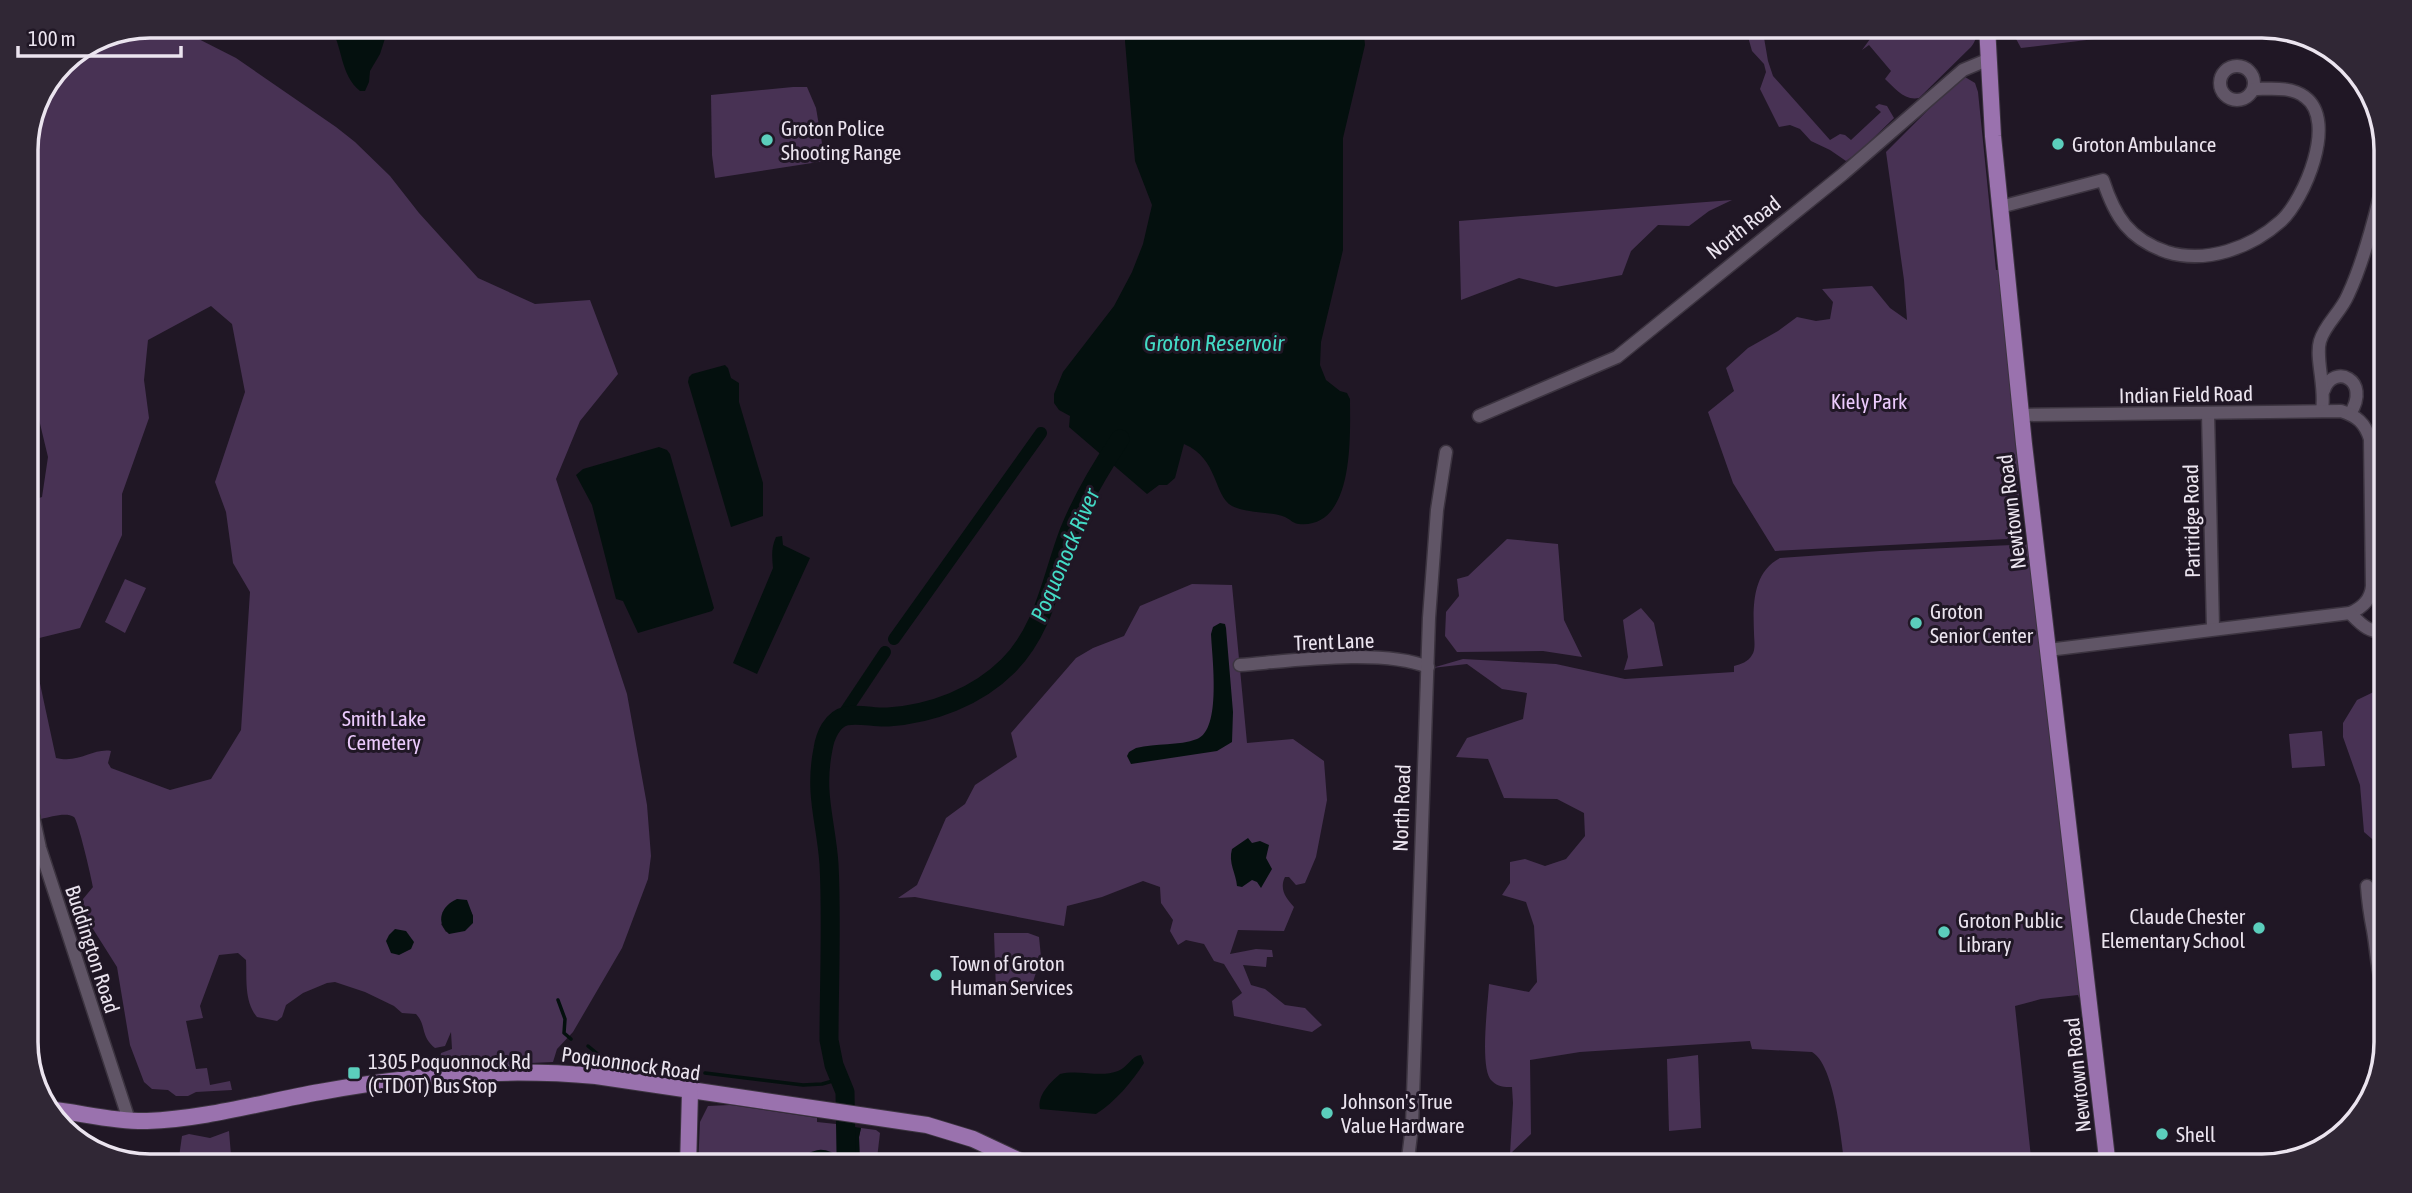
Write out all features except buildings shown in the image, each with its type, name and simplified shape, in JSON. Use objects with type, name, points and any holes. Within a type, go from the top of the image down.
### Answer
[{"type":"main road","points":[[1987,39],[1987,60]]},
{"type":"main road","name":"Newtown Road","points":[[1987,60],[2022,415],[2107,1154]]},
{"type":"main road","name":"Poquonnock Road","points":[[61,1110],[129,1120],[191,1117],[327,1090],[469,1075],[570,1074],[869,1115],[957,1134],[1006,1154]]},
{"type":"main road","points":[[688,1154],[690,1092]]},
{"type":"street","name":"North Road","points":[[1479,416],[1617,357],[1843,174],[1963,70],[1987,60]]},
{"type":"street","points":[[2000,208],[2103,180],[2118,218],[2129,231],[2164,251],[2189,256],[2206,255],[2234,249],[2250,242],[2283,219],[2298,197],[2310,173],[2319,127],[2316,110],[2304,95],[2285,89],[2253,89]]},
{"type":"street","points":[[2322,410],[2324,390],[2319,352],[2321,339],[2349,294],[2373,214]]},
{"type":"street","points":[[2324,390],[2327,382],[2333,378],[2347,378],[2358,390],[2350,414],[2364,424],[2370,439],[2373,486]]},
{"type":"street","name":"Indian Field Road","points":[[2022,415],[2322,410],[2350,414]]},
{"type":"street","name":"Partridge Road","points":[[2208,413],[2213,628]]},
{"type":"street","name":"North Road","points":[[1409,1154],[1412,1126],[1433,551],[1446,452]]},
{"type":"street","points":[[2048,650],[2350,613],[2361,607],[2371,593],[2373,584]]},
{"type":"street","points":[[2350,613],[2374,631]]},
{"type":"street","name":"Trent Lane","points":[[1240,665],[1387,658],[1408,660],[1428,667]]},
{"type":"street","name":"Buddington Road","points":[[39,843],[129,1120]]},
{"type":"street","points":[[2367,886],[2369,918],[2374,937]]},
{"type":"green space","name":"Smith Lake Cemetery","points":[[136,39],[199,39],[236,58],[355,142],[390,176],[419,213],[478,278],[535,304],[590,300],[618,374],[580,421],[556,479],[627,694],[647,805],[651,856],[648,879],[622,948],[573,1032],[557,1049],[553,1062],[439,1067],[441,1053],[452,1049],[451,1032],[445,1046],[435,1048],[427,1039],[416,1014],[402,1013],[394,1006],[365,992],[335,982],[303,993],[286,1005],[282,1017],[277,1021],[257,1017],[248,997],[246,960],[238,953],[219,955],[200,1006],[203,1018],[186,1021],[196,1069],[207,1068],[210,1085],[230,1081],[232,1090],[176,1096],[168,1090],[152,1089],[144,1082],[130,1045],[117,967],[93,929],[82,925],[78,905],[93,887],[76,821],[74,817],[67,815],[41,819],[39,679],[56,758],[72,759],[111,751],[108,763],[111,768],[170,790],[211,779],[241,730],[250,592],[233,563],[226,512],[215,482],[245,392],[232,324],[211,306],[148,340],[144,380],[149,418],[122,494],[122,535],[80,628],[39,638],[39,498],[42,497],[48,457],[39,420],[39,143],[42,121],[62,82],[94,53],[114,44]],"holes":[[[467,903],[473,916],[446,932],[441,924]]]},
{"type":"green space","points":[[1749,39],[1764,39],[1773,76],[1830,140],[1840,134],[1851,140],[1881,112],[1875,107],[1879,104],[1887,106],[1894,118],[1846,161],[1811,141],[1800,129],[1790,125],[1779,127],[1760,89],[1766,72],[1764,64],[1752,51]]},
{"type":"green space","points":[[1870,39],[1976,39],[1971,47],[1919,98],[1909,98],[1900,93],[1885,79],[1891,71],[1869,45],[1862,50]]},
{"type":"green space","points":[[2016,39],[2094,39],[2021,48]]},
{"type":"green space","name":"Kiely Park","points":[[1965,77],[1975,83],[1978,92],[1996,270],[2003,270],[2028,468],[2017,471],[2021,523],[2007,539],[1775,551],[1733,483],[1708,412],[1734,391],[1726,368],[1748,348],[1797,317],[1816,321],[1830,319],[1833,302],[1822,289],[1872,286],[1890,308],[1907,320],[1886,152],[1957,81]]},
{"type":"green space","name":"Groton Police Shooting Range","points":[[807,87],[816,108],[825,161],[715,178],[711,95]]},
{"type":"green space","points":[[1732,200],[1709,211],[1689,226],[1658,225],[1631,251],[1622,275],[1556,287],[1519,278],[1461,300],[1459,221]]},
{"type":"green space","points":[[1507,539],[1558,544],[1564,620],[1582,657],[1543,651],[1457,652],[1445,636],[1446,612],[1459,596],[1457,579],[1468,576]]},
{"type":"green space","points":[[2036,544],[2081,995],[2079,998],[2078,995],[2041,999],[2015,1006],[2031,1154],[1843,1154],[1836,1105],[1820,1060],[1812,1052],[1752,1049],[1750,1041],[1580,1052],[1530,1060],[1531,1134],[1510,1154],[1512,1087],[1499,1086],[1492,1081],[1486,1064],[1489,984],[1529,992],[1537,982],[1534,926],[1526,902],[1502,895],[1510,883],[1510,862],[1525,859],[1545,866],[1566,859],[1585,836],[1584,813],[1557,799],[1504,798],[1488,759],[1456,757],[1467,738],[1523,719],[1527,693],[1502,689],[1467,664],[1432,668],[1463,659],[1556,664],[1625,679],[1734,672],[1734,666],[1748,659],[1754,650],[1754,601],[1759,581],[1771,564],[1780,558]]},
{"type":"green space","points":[[125,579],[146,588],[125,633],[105,622]]},
{"type":"green space","points":[[1192,584],[1232,585],[1247,743],[1293,739],[1324,761],[1327,800],[1316,857],[1305,883],[1296,885],[1289,877],[1285,877],[1283,881],[1286,897],[1294,907],[1284,931],[1238,930],[1230,954],[1256,949],[1272,950],[1273,957],[1267,957],[1266,967],[1243,965],[1251,985],[1265,989],[1285,1005],[1305,1008],[1322,1025],[1312,1032],[1234,1016],[1232,1001],[1242,993],[1224,964],[1214,961],[1204,944],[1186,940],[1178,945],[1170,931],[1173,920],[1161,903],[1160,887],[1143,881],[1102,897],[1067,906],[1064,926],[915,897],[898,898],[917,885],[946,818],[965,804],[975,785],[1017,757],[1011,733],[1076,658],[1124,636],[1140,606]]},
{"type":"green space","points":[[1641,608],[1654,623],[1663,666],[1624,670],[1628,657],[1623,620]]},
{"type":"green space","points":[[2374,692],[2374,840],[2364,832],[2360,785],[2343,737],[2343,723],[2357,700]]},
{"type":"green space","points":[[2322,731],[2325,766],[2292,768],[2289,734]]},
{"type":"green space","points":[[994,933],[1028,933],[1039,937],[1041,957],[1030,991],[996,991]]},
{"type":"green space","points":[[1698,1055],[1701,1128],[1669,1131],[1667,1059]]},
{"type":"green space","points":[[730,1105],[817,1118],[817,1122],[836,1124],[840,1135],[838,1154],[699,1154],[700,1122],[708,1106]]},
{"type":"green space","points":[[861,1128],[880,1133],[878,1154],[860,1154]]},
{"type":"green space","points":[[229,1131],[231,1154],[179,1154],[182,1136],[189,1134],[210,1138]]},
{"type":"water","points":[[336,39],[385,39],[370,71],[365,91],[360,91],[349,77]]},
{"type":"water","name":"Groton Reservoir","points":[[1364,39],[1343,138],[1343,250],[1321,342],[1320,365],[1326,380],[1347,393],[1350,399],[1349,456],[1340,496],[1331,512],[1317,522],[1297,524],[1279,515],[1232,506],[1221,494],[1204,458],[1184,444],[1175,478],[1167,485],[1159,485],[1147,494],[1069,427],[1070,416],[1059,410],[1054,403],[1054,394],[1063,372],[1114,306],[1132,272],[1143,244],[1152,205],[1135,161],[1125,41]]},
{"type":"water","points":[[725,365],[731,378],[739,383],[739,402],[763,483],[763,516],[731,527],[688,382],[692,374]]},
{"type":"water","points":[[659,447],[670,454],[714,608],[712,611],[638,633],[623,601],[616,599],[592,505],[576,475],[583,469]]},
{"type":"water","points":[[782,536],[783,545],[810,558],[757,674],[733,663],[773,568],[774,541],[776,537]]},
{"type":"water","points":[[1220,623],[1225,624],[1226,628],[1233,712],[1232,742],[1217,751],[1131,764],[1127,756],[1136,748],[1190,741],[1205,733],[1210,722],[1214,692],[1211,634],[1213,627]]},
{"type":"water","points":[[1248,838],[1252,843],[1260,841],[1269,845],[1266,858],[1272,869],[1261,888],[1252,880],[1242,887],[1237,886],[1232,849]]},
{"type":"water","points":[[457,899],[467,900],[473,923],[465,931],[449,934],[441,919],[447,906]]},
{"type":"water","points":[[395,929],[406,931],[414,942],[411,949],[399,955],[391,953],[386,941]]},
{"type":"water","points":[[1141,1055],[1144,1063],[1134,1077],[1116,1098],[1096,1114],[1040,1109],[1042,1094],[1060,1074],[1111,1073]]},
{"type":"water","points":[[836,1124],[861,1128],[860,1154],[838,1154],[840,1135]]},
{"type":"waterway","points":[[894,639],[1041,433]]},
{"type":"waterway","name":"Poquonock River","points":[[846,1152],[845,1092],[834,1065],[829,1040],[830,886],[820,780],[825,739],[833,724],[846,716],[888,717],[937,708],[982,687],[1008,666],[1021,652],[1039,620],[1074,520],[1092,484],[1120,439]]},
{"type":"waterway","points":[[841,718],[885,652]]},
{"type":"waterway","points":[[558,1000],[565,1019],[564,1033],[571,1039]]},
{"type":"waterway","points":[[588,1046],[599,1055],[620,1062],[682,1070]]},
{"type":"waterway","points":[[705,1073],[803,1085],[840,1079]]},
{"type":"waterway","points":[[810,1154],[831,1154]]},
{"type":"place","name":"Groton Police Shooting Range","points":[[767,140]]},
{"type":"place","name":"Groton Ambulance","points":[[2058,144]]},
{"type":"place","name":"Groton Senior Center","points":[[1916,623]]},
{"type":"place","name":"Claude Chester Elementary School","points":[[2259,928]]},
{"type":"place","name":"Groton Public Library","points":[[1944,932]]},
{"type":"place","name":"Town of Groton Human Services","points":[[936,975]]},
{"type":"place","name":"1305 Poquonnock Rd (CTDOT) Bus Stop","points":[[354,1073]]},
{"type":"place","name":"Johnson's True Value Hardware","points":[[1327,1113]]},
{"type":"place","name":"Shell","points":[[2162,1134]]}]
